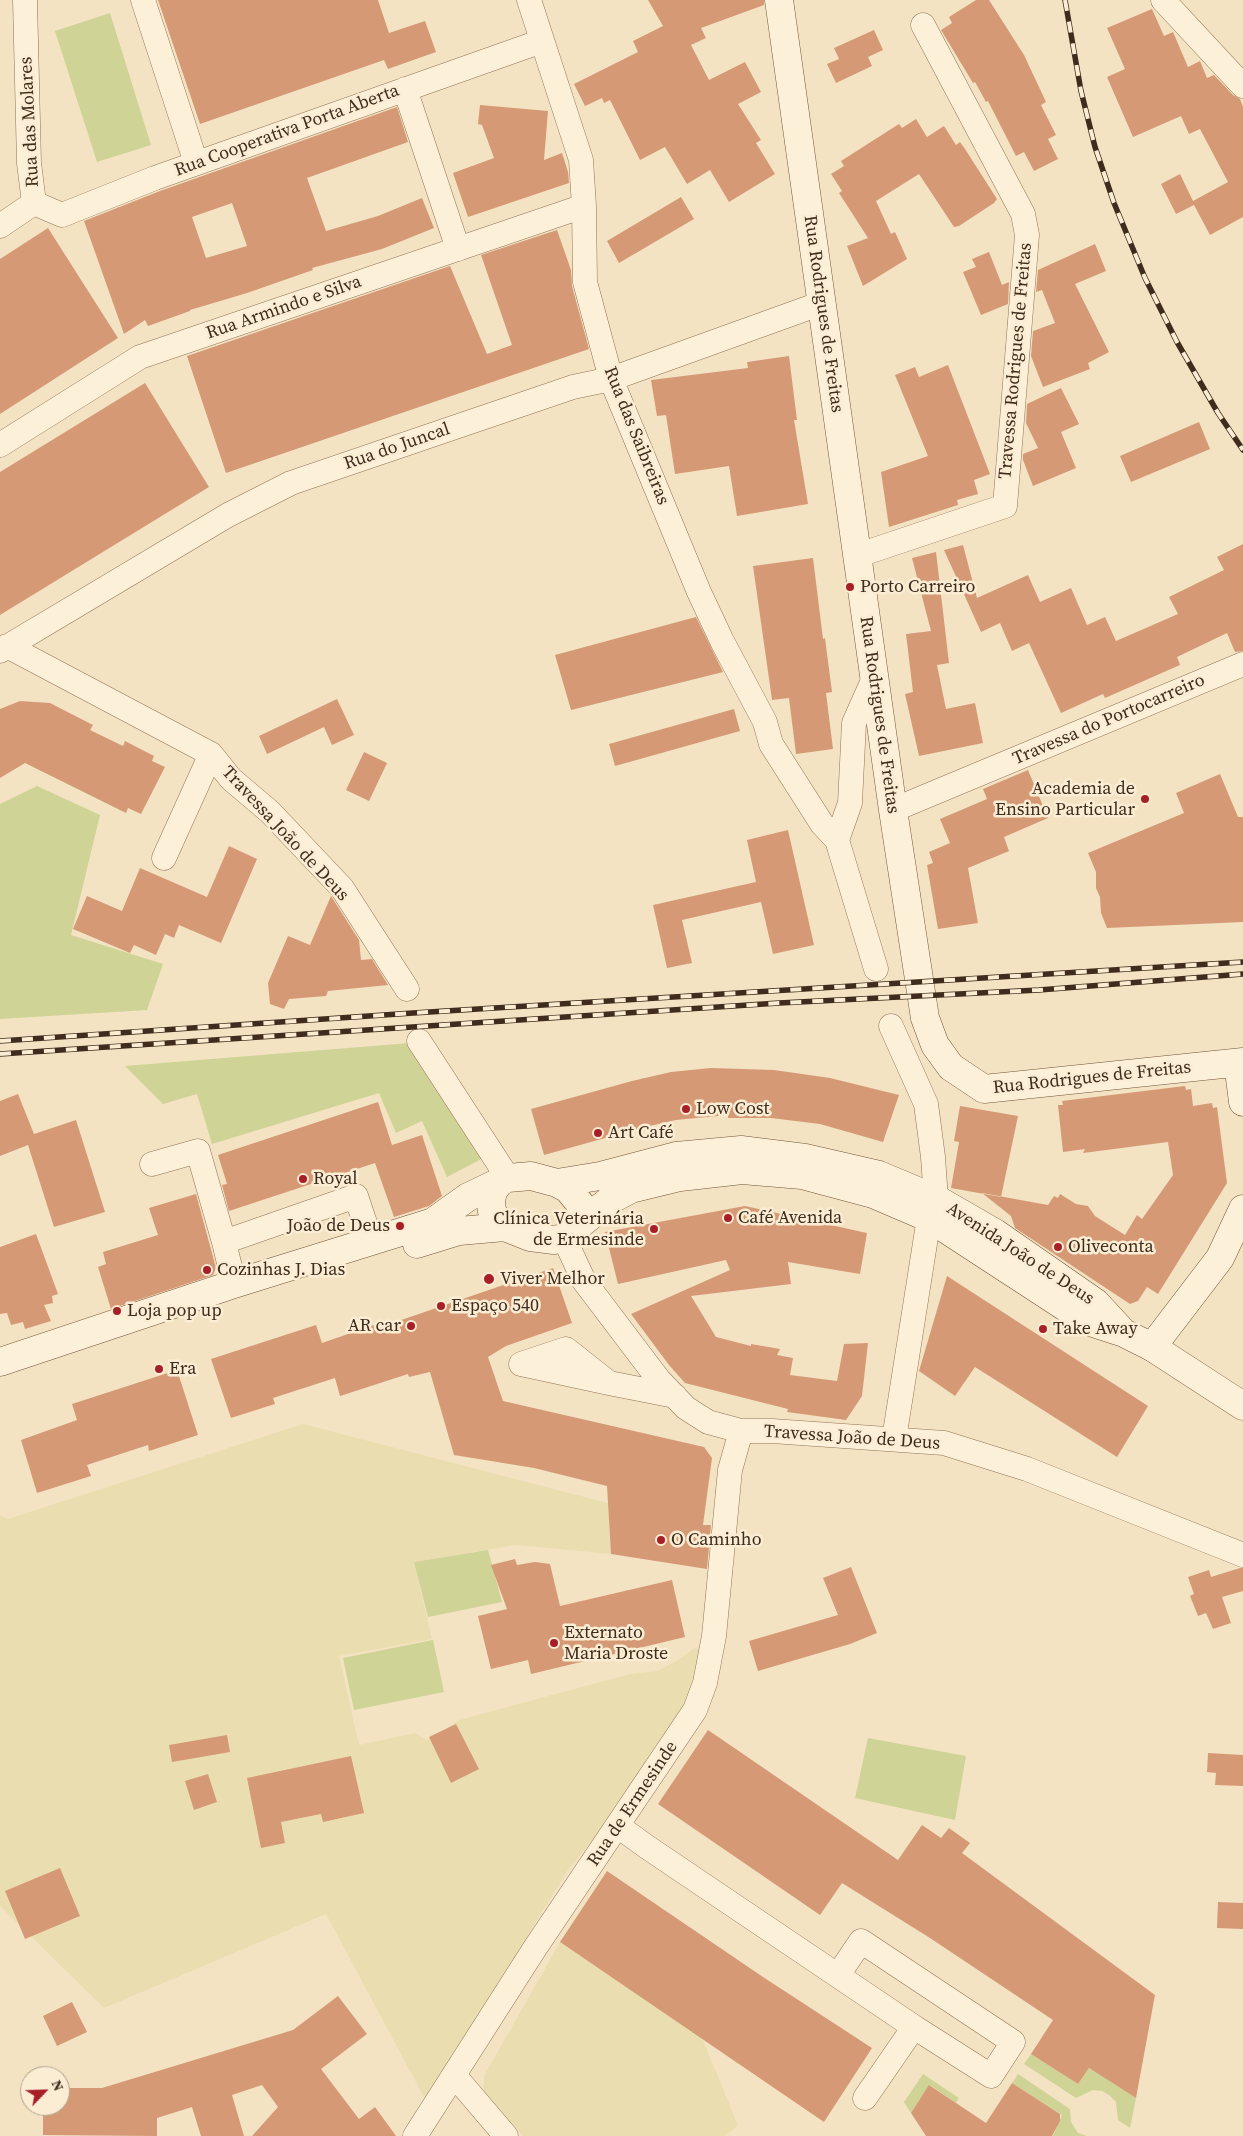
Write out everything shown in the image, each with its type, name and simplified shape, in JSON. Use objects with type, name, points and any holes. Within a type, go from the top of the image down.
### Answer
[{"type":"main road","name":"Rua Rodrigues de Freitas","points":[[779,0],[893,810],[925,1018],[935,1044],[951,1067],[984,1089],[1240,1062]]},
{"type":"main road","points":[[1240,1062],[1243,1102]]},
{"type":"main road","name":"Avenida João de Deus","points":[[557,1183],[600,1176],[676,1156],[741,1150],[805,1158],[878,1175],[932,1209]]},
{"type":"main road","name":"Avenida João de Deus","points":[[572,1231],[610,1200],[631,1190],[680,1177],[742,1170],[802,1175],[932,1209],[994,1233],[1096,1303],[1124,1332],[1152,1346],[1243,1406]]},
{"type":"main road","name":"Avenida João de Deus","points":[[0,1362],[234,1284],[433,1222],[468,1197],[504,1180],[532,1176],[557,1183],[568,1189],[581,1205],[582,1215],[572,1231]]},
{"type":"main road","points":[[504,1180],[493,1191],[491,1201],[492,1211],[497,1220],[505,1227],[530,1237],[554,1240],[572,1231]]},
{"type":"main road","points":[[1152,1346],[1220,1258],[1243,1209]]},
{"type":"main road","points":[[0,1382],[459,1231],[505,1227]]},
{"type":"street","name":"Rua das Molares","points":[[0,226],[34,203],[29,163],[25,0]]},
{"type":"street","points":[[143,0],[196,163]]},
{"type":"street","name":"Rua das Saibreiras","points":[[529,0],[581,160],[585,282],[611,379],[699,592],[722,641],[765,722],[772,744],[822,824],[837,840]]},
{"type":"street","points":[[1163,0],[1243,86]]},
{"type":"street","name":"Travessa Rodrigues de Freitas","points":[[856,556],[1005,506],[1027,235],[1023,214],[923,25]]},
{"type":"street","name":"Rua Cooperativa Porta Aberta","points":[[34,203],[62,215],[196,163],[542,41]]},
{"type":"street","points":[[405,88],[458,249]]},
{"type":"street","name":"Rua Armindo e Silva","points":[[0,445],[140,357],[584,206]]},
{"type":"street","name":"Rua do Juncal","points":[[3,649],[228,514],[291,483],[572,387],[611,379],[822,302]]},
{"type":"street","name":"Travessa João de Deus","points":[[3,649],[211,754],[231,780],[270,812],[342,888],[407,989]]},
{"type":"street","name":"Travessa do Portocarreiro","points":[[893,810],[1243,664]]},
{"type":"street","points":[[874,678],[854,723],[850,803],[837,840],[876,969]]},
{"type":"street","name":"Travessa João de Deus","points":[[164,858],[211,754]]},
{"type":"street","points":[[891,1026],[926,1104],[933,1157],[932,1209],[894,1439]]},
{"type":"street","points":[[419,1040],[504,1180]]},
{"type":"street","points":[[152,1164],[198,1151],[234,1284]]},
{"type":"street","points":[[224,1242],[356,1196],[372,1242]]},
{"type":"street","name":"Travessa João de Deus","points":[[572,1231],[584,1281],[659,1380],[686,1408],[708,1422],[741,1431],[944,1443],[1027,1469],[1243,1555]]},
{"type":"street","points":[[609,1383],[674,1396]]},
{"type":"street","name":"Rua de Ermesinde","points":[[416,2136],[534,1948],[695,1710],[705,1683],[714,1636],[730,1470],[741,1431]]},
{"type":"street","points":[[618,1826],[914,2027],[991,2076],[1013,2042],[861,1942],[838,1975]]},
{"type":"street","points":[[865,2098],[914,2027]]},
{"type":"street","points":[[454,2075],[506,2136]]},
{"type":"shaded area","points":[[303,1424],[608,1503],[611,1554],[516,1545],[414,1562],[432,1639],[339,1656],[359,1745],[415,1733],[428,1740],[459,1720],[630,1674],[658,1671],[694,1648],[699,1647],[702,1650],[692,1698],[632,1792],[568,1870],[532,1928],[500,1989],[432,2105],[424,2097],[326,1914],[104,2008],[0,1906],[0,1515],[8,1519]]},
{"type":"shaded area","points":[[560,1942],[702,2038],[738,2125],[726,2136],[523,2136],[488,2098],[484,2091],[484,2076]]},
{"type":"green space","points":[[110,13],[151,145],[97,162],[55,31]]},
{"type":"green space","points":[[37,786],[100,815],[71,935],[163,964],[147,1010],[0,1019],[0,804]]},
{"type":"green space","points":[[410,1043],[485,1157],[447,1177],[422,1121],[396,1133],[379,1093],[212,1144],[197,1094],[163,1104],[125,1066]]},
{"type":"green space","points":[[488,1550],[502,1602],[428,1617],[414,1562]]},
{"type":"green space","points":[[433,1640],[444,1692],[354,1710],[343,1658]]},
{"type":"green space","points":[[868,1738],[966,1756],[955,1820],[855,1798]]},
{"type":"green space","points":[[1031,2054],[1078,2084],[1089,2068],[1136,2098],[1130,2128],[1118,2120],[1116,2102],[1109,2095],[1102,2091],[1093,2090],[1076,2098],[1024,2064]]},
{"type":"green space","points":[[923,2074],[959,2098],[956,2103],[930,2085],[911,2113],[904,2102]]},
{"type":"green space","points":[[1018,2074],[1070,2109],[1071,2122],[1078,2133],[1087,2136],[1053,2136],[1062,2115],[1012,2083]]},
{"type":"building","points":[[158,0],[378,0],[389,33],[425,21],[436,52],[388,69],[384,60],[200,124]]},
{"type":"building","points":[[648,0],[764,0],[764,5],[701,28],[706,38],[691,45],[709,80],[745,62],[761,92],[738,104],[761,140],[756,143],[775,174],[729,202],[710,170],[687,184],[665,147],[640,160],[610,100],[604,103],[602,98],[585,106],[574,84],[638,52],[633,41],[663,26]]},
{"type":"building","points":[[976,0],[989,0],[1024,55],[1046,102],[1041,105],[1056,135],[1048,139],[1058,159],[1034,171],[1024,152],[1016,156],[988,101],[986,102],[975,82],[973,83],[941,30],[952,23],[949,17]]},
{"type":"building","points":[[1152,9],[1164,36],[1173,32],[1188,67],[1200,61],[1207,78],[1214,75],[1233,95],[1240,99],[1243,107],[1243,217],[1210,235],[1194,205],[1176,214],[1161,184],[1180,174],[1193,201],[1228,182],[1200,129],[1189,134],[1181,116],[1133,137],[1107,77],[1125,69],[1107,28]]},
{"type":"building","points":[[874,30],[883,50],[868,57],[872,66],[836,83],[827,64],[839,59],[834,48]]},
{"type":"building","points":[[480,105],[548,111],[544,160],[562,153],[568,172],[569,183],[468,217],[453,173],[494,158],[482,125],[478,124]]},
{"type":"building","points":[[397,107],[408,142],[307,178],[326,231],[378,216],[422,198],[434,228],[382,249],[312,268],[313,270],[190,310],[148,326],[145,320],[124,334],[84,221],[160,191]],"holes":[[[232,203],[247,246],[206,258],[192,217]]]},
{"type":"building","points":[[916,119],[927,137],[944,126],[956,145],[960,142],[997,199],[994,203],[959,226],[954,227],[919,174],[876,201],[891,234],[895,232],[907,259],[863,286],[847,246],[868,238],[839,193],[842,191],[831,174],[844,166],[841,161],[899,124],[902,128]]},
{"type":"building","points":[[681,197],[694,219],[619,263],[607,241]]},
{"type":"building","points":[[48,228],[118,338],[0,414],[0,259]]},
{"type":"building","points":[[557,230],[571,270],[572,286],[589,349],[226,473],[187,356],[450,266],[487,354],[512,345],[481,255]]},
{"type":"building","points":[[1095,244],[1106,271],[1075,284],[1109,352],[1088,363],[1090,369],[1043,387],[1031,356],[1033,331],[1055,323],[1042,290],[1036,292],[1038,270]]},
{"type":"building","points":[[989,252],[1002,285],[1009,282],[1008,304],[981,315],[963,272],[976,267],[972,259]]},
{"type":"building","points":[[789,356],[797,420],[794,420],[808,504],[737,516],[729,466],[675,474],[666,415],[657,416],[651,380],[748,368],[747,362]]},
{"type":"building","points":[[948,365],[990,474],[974,480],[978,494],[957,500],[958,505],[889,527],[881,472],[928,456],[895,375],[915,367],[919,377]]},
{"type":"building","points":[[145,383],[209,487],[0,615],[0,472]]},
{"type":"building","points":[[1061,388],[1079,424],[1061,432],[1076,468],[1033,486],[1023,460],[1023,454],[1038,448],[1026,423],[1027,404]]},
{"type":"building","points":[[1199,422],[1210,449],[1131,482],[1120,456]]},
{"type":"building","points":[[1243,544],[1243,651],[1235,652],[1227,633],[1177,657],[1180,665],[1105,698],[1103,694],[1061,713],[1029,643],[1012,651],[1000,623],[981,632],[944,550],[963,545],[977,598],[1028,575],[1040,602],[1071,588],[1087,625],[1105,617],[1116,641],[1178,614],[1169,597],[1224,570],[1217,557]]},
{"type":"building","points":[[936,552],[949,663],[937,665],[946,709],[975,703],[983,743],[919,756],[905,694],[913,692],[906,634],[931,631],[912,558]]},
{"type":"building","points":[[813,558],[832,692],[826,693],[833,749],[796,754],[789,698],[772,700],[753,566]]},
{"type":"building","points":[[696,617],[723,672],[571,710],[555,655]]},
{"type":"building","points":[[337,699],[354,735],[332,745],[324,727],[267,754],[259,736]]},
{"type":"building","points":[[20,701],[50,703],[93,725],[90,730],[123,746],[125,741],[154,756],[152,761],[165,767],[141,814],[128,808],[126,813],[25,763],[0,778],[0,709]]},
{"type":"building","points":[[734,709],[740,731],[615,766],[609,744]]},
{"type":"building","points":[[364,752],[387,763],[369,801],[346,790]]},
{"type":"building","points":[[1028,770],[1048,818],[1004,837],[1009,851],[968,868],[978,923],[938,929],[927,865],[933,863],[929,852],[950,843],[940,819],[987,799],[983,789]]},
{"type":"building","points":[[1220,774],[1238,817],[1243,817],[1243,922],[1107,928],[1101,913],[1100,897],[1096,888],[1096,872],[1088,853],[1184,813],[1176,793]]},
{"type":"building","points":[[788,830],[814,945],[773,954],[761,902],[682,920],[692,963],[667,968],[653,905],[756,882],[747,840]]},
{"type":"building","points":[[229,846],[257,859],[221,943],[179,925],[174,938],[165,934],[156,955],[134,945],[130,953],[73,929],[87,896],[122,911],[140,868],[207,897]]},
{"type":"building","points":[[331,896],[359,940],[361,960],[372,959],[388,985],[328,991],[326,996],[289,999],[284,1009],[270,1004],[268,983],[288,936],[310,945]]},
{"type":"building","points":[[711,1068],[774,1070],[830,1078],[899,1095],[883,1142],[820,1124],[771,1118],[728,1118],[728,1115],[676,1120],[544,1155],[531,1109],[671,1072]]},
{"type":"building","points":[[1185,1086],[1186,1090],[1191,1089],[1193,1106],[1212,1103],[1213,1108],[1217,1107],[1227,1183],[1158,1294],[1147,1287],[1138,1301],[1130,1304],[1015,1228],[1011,1216],[982,1193],[1048,1205],[1054,1196],[1058,1198],[1060,1194],[1076,1204],[1088,1206],[1095,1216],[1125,1235],[1137,1215],[1142,1219],[1173,1175],[1168,1142],[1083,1153],[1085,1149],[1063,1152],[1058,1105],[1063,1105],[1062,1101]]},
{"type":"building","points":[[18,1094],[34,1134],[76,1120],[105,1212],[54,1227],[28,1145],[0,1156],[0,1101]]},
{"type":"building","points":[[378,1102],[392,1145],[422,1135],[442,1196],[429,1206],[394,1217],[375,1163],[229,1211],[222,1185],[227,1184],[218,1155]]},
{"type":"building","points":[[960,1106],[1018,1116],[1001,1197],[951,1188],[959,1142],[954,1141]]},
{"type":"building","points":[[196,1194],[216,1268],[213,1275],[111,1309],[98,1267],[106,1264],[103,1252],[158,1235],[149,1208]]},
{"type":"building","points":[[745,1206],[867,1233],[860,1274],[788,1262],[791,1284],[691,1296],[716,1337],[751,1346],[751,1344],[780,1349],[777,1355],[793,1358],[790,1375],[837,1381],[844,1344],[868,1343],[862,1396],[846,1420],[787,1412],[788,1409],[685,1383],[669,1365],[631,1314],[730,1270],[726,1260],[618,1284],[605,1232]]},
{"type":"building","points":[[36,1234],[58,1294],[52,1296],[53,1303],[44,1305],[51,1321],[25,1329],[23,1322],[11,1325],[7,1313],[0,1314],[0,1247]]},
{"type":"building","points":[[553,1268],[572,1323],[506,1346],[488,1357],[503,1401],[704,1447],[712,1458],[703,1525],[711,1525],[707,1569],[611,1554],[607,1486],[534,1468],[454,1455],[430,1372],[409,1377],[408,1374],[340,1396],[335,1378],[273,1398],[275,1404],[231,1418],[211,1359],[316,1325],[322,1343],[377,1324],[378,1328]]},
{"type":"building","points":[[947,1276],[1148,1406],[1117,1457],[975,1367],[955,1396],[919,1371]]},
{"type":"building","points":[[177,1370],[198,1435],[149,1451],[148,1445],[87,1465],[91,1476],[37,1493],[21,1440],[77,1420],[72,1404]]},
{"type":"building","points":[[515,1559],[517,1565],[535,1562],[550,1564],[560,1606],[672,1580],[685,1637],[531,1674],[528,1660],[491,1669],[478,1616],[507,1609],[491,1565]]},
{"type":"building","points":[[851,1567],[877,1633],[850,1644],[758,1671],[749,1641],[838,1615],[823,1578]]},
{"type":"building","points":[[1243,1568],[1243,1591],[1222,1597],[1231,1623],[1213,1629],[1206,1613],[1198,1616],[1190,1596],[1194,1594],[1188,1577],[1209,1570],[1211,1577]]},
{"type":"building","points":[[456,1724],[479,1769],[451,1783],[429,1737]]},
{"type":"building","points":[[708,1730],[898,1860],[922,1825],[941,1838],[949,1828],[970,1843],[962,1853],[1155,1995],[1136,2098],[1089,2068],[1078,2084],[1031,2054],[1053,2020],[930,1938],[842,1883],[820,1915],[658,1804]]},
{"type":"building","points":[[227,1735],[230,1752],[172,1762],[169,1745]]},
{"type":"building","points":[[1208,1753],[1243,1755],[1243,1786],[1215,1785],[1216,1773],[1207,1772]]},
{"type":"building","points":[[351,1756],[364,1813],[323,1822],[321,1814],[281,1822],[285,1843],[261,1848],[247,1778]]},
{"type":"building","points":[[208,1774],[217,1802],[194,1810],[185,1781]]},
{"type":"building","points":[[60,1868],[80,1916],[25,1939],[5,1891]]},
{"type":"building","points":[[607,1871],[872,2048],[824,2122],[560,1942]]},
{"type":"building","points":[[1218,1902],[1243,1903],[1243,1929],[1217,1928]]},
{"type":"building","points":[[338,1996],[367,2034],[321,2069],[359,2119],[375,2107],[396,2136],[252,2136],[278,2107],[262,2085],[232,2095],[244,2136],[201,2136],[192,2107],[157,2118],[157,2136],[43,2135],[43,2116],[70,2116],[70,2088],[102,2088],[293,2030]]},
{"type":"building","points":[[72,2002],[87,2032],[57,2046],[43,2016]]},
{"type":"building","points":[[1012,2083],[1060,2114],[1060,2121],[1052,2136],[926,2136],[911,2113],[929,2085],[986,2123]]},
{"type":"railway","points":[[1065,0],[1081,91],[1095,147],[1114,203],[1145,278],[1177,342],[1218,413],[1243,450]]},
{"type":"railway","points":[[0,1041],[413,1013],[1243,962]]},
{"type":"railway","points":[[0,1054],[779,1003],[1039,990],[1243,974]]},
{"type":"place","name":"Porto Carreiro","points":[[850,587]]},
{"type":"place","name":"Academia de Ensino Particular","points":[[1145,799]]},
{"type":"place","name":"Low Cost","points":[[686,1109]]},
{"type":"place","name":"Art Café","points":[[598,1133]]},
{"type":"place","name":"Royal","points":[[303,1179]]},
{"type":"place","name":"Café Avenida","points":[[728,1218]]},
{"type":"place","name":"João de Deus","points":[[400,1226]]},
{"type":"place","name":"Clínica Veterinária de Ermesinde","points":[[654,1229]]},
{"type":"place","name":"Oliveconta","points":[[1058,1247]]},
{"type":"place","name":"Cozinhas J. Dias","points":[[207,1270]]},
{"type":"place","name":"Viver Melhor","points":[[489,1279]]},
{"type":"place","name":"Espaço 540","points":[[441,1306]]},
{"type":"place","name":"Loja pop up","points":[[117,1311]]},
{"type":"place","name":"AR car","points":[[411,1326]]},
{"type":"place","name":"Take Away","points":[[1043,1329]]},
{"type":"place","name":"Era","points":[[159,1369]]},
{"type":"place","name":"O Caminho","points":[[661,1540]]},
{"type":"place","name":"Externato Maria Droste","points":[[554,1643]]}]
